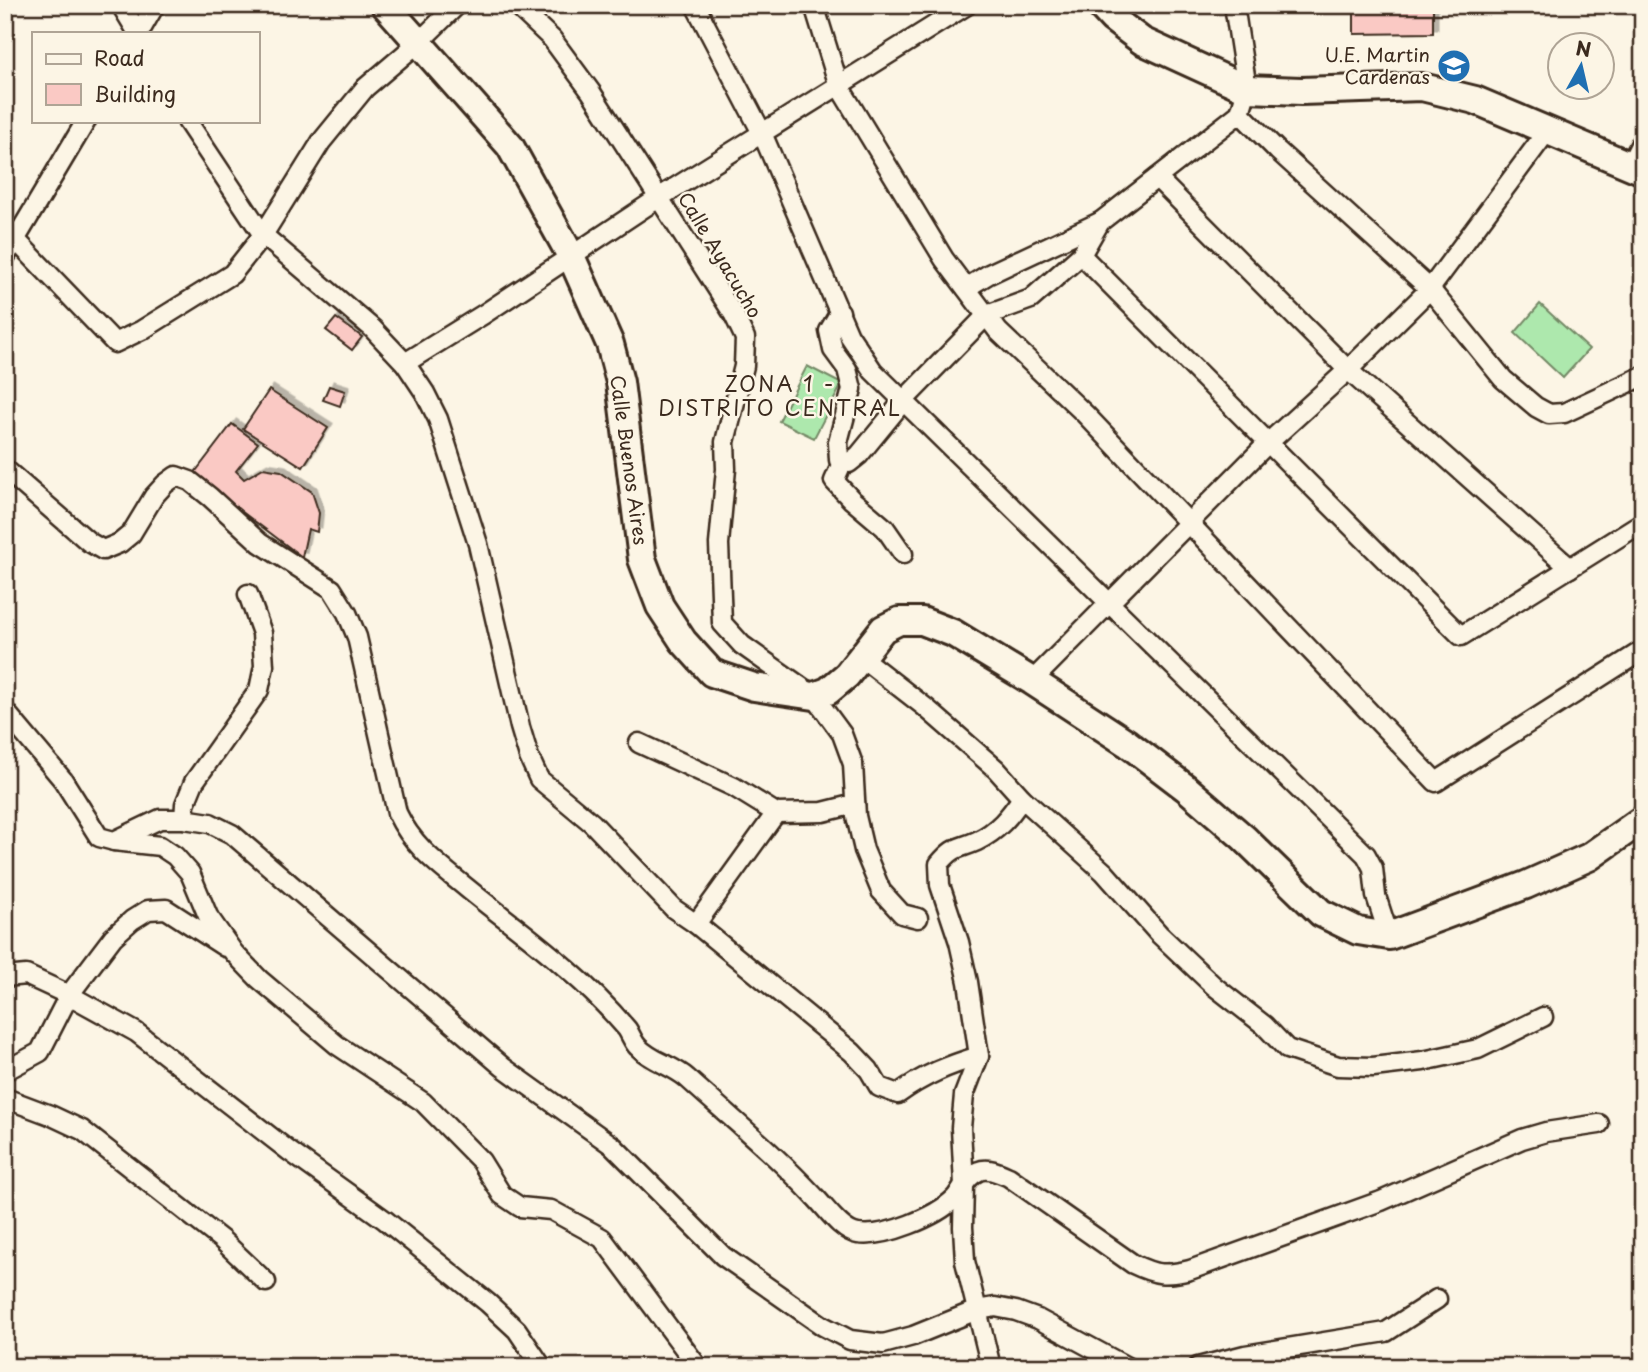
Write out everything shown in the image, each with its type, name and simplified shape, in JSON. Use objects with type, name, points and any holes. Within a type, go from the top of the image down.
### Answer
[{"type":"street","points":[[121,5],[137,32]]},
{"type":"street","points":[[139,32],[155,5]]},
{"type":"street","name":"Calle Buenos Aires","points":[[385,5],[510,146],[571,256],[610,345],[620,382],[642,559],[660,606],[683,641],[712,673],[754,687],[814,696]]},
{"type":"street","points":[[10,232],[115,343],[142,330],[232,274],[263,235],[321,142],[365,88],[457,5]]},
{"type":"street","name":"Calle Ayacucho","points":[[516,5],[552,39],[591,92],[734,315],[745,338],[744,366],[725,442],[726,469],[719,544],[722,623],[742,645],[814,696]]},
{"type":"street","points":[[695,5],[762,133],[849,335],[873,372],[1366,855],[1373,868],[1377,897],[1389,936]]},
{"type":"street","points":[[814,5],[838,86],[944,259],[998,331],[1085,414],[1190,522],[1436,782],[1643,650]]},
{"type":"street","points":[[405,363],[660,197],[967,5]]},
{"type":"street","points":[[1100,5],[1113,19],[1142,41],[1243,101],[1278,151],[1430,289],[1503,379],[1536,407],[1549,414],[1564,413],[1643,376]]},
{"type":"street","points":[[1234,5],[1243,101]]},
{"type":"street","points":[[966,288],[989,274],[1100,222],[1157,178],[1243,101],[1301,91],[1422,87],[1475,100],[1636,168],[1643,139]]},
{"type":"street","points":[[5,257],[10,232],[85,122]]},
{"type":"street","points":[[188,122],[263,235],[372,328],[405,363],[433,410],[478,544],[520,727],[539,779],[592,823],[674,909],[852,1052],[869,1070],[879,1087],[898,1094],[919,1079],[942,1068],[979,1056]]},
{"type":"street","points":[[1032,681],[1269,442],[1348,370],[1430,289],[1548,130]]},
{"type":"street","points":[[1157,178],[1348,370],[1570,568]]},
{"type":"street","points":[[840,312],[829,331],[833,350],[847,369],[852,389],[838,442],[839,460],[849,463],[859,455],[904,400],[987,316],[1031,299],[1081,255],[1100,222]]},
{"type":"street","points":[[1081,255],[1461,636],[1643,522]]},
{"type":"street","points":[[843,461],[834,481],[885,528],[903,554]]},
{"type":"street","points":[[5,469],[89,542],[103,550],[120,544],[131,534],[164,484],[176,476],[190,481],[260,543],[332,589],[347,612],[357,637],[397,813],[406,831],[432,861],[568,969],[629,1031],[637,1046],[685,1076],[779,1159],[840,1223],[855,1234],[872,1235],[899,1229],[941,1209],[956,1197],[971,1175],[981,1169],[1009,1177],[1133,1264],[1152,1273],[1168,1275],[1190,1270],[1381,1201],[1522,1139],[1546,1132],[1599,1124]]},
{"type":"street","points":[[184,819],[185,804],[194,782],[259,690],[264,666],[262,634],[248,594]]},
{"type":"street","points":[[918,918],[902,914],[881,891],[864,850],[855,804],[853,764],[842,734],[814,696],[828,691],[847,675],[883,629],[898,621],[922,621],[953,633],[1127,743],[1186,788],[1244,838],[1321,913],[1359,931],[1389,936],[1526,885],[1589,857],[1643,819]]},
{"type":"street","points":[[862,658],[925,707],[996,769],[1022,798],[1104,872],[1160,934],[1214,986],[1287,1048],[1338,1066],[1373,1068],[1478,1049],[1544,1017]]},
{"type":"street","points":[[5,710],[64,780],[99,837],[160,846],[175,856],[190,873],[208,916],[234,953],[278,997],[337,1045],[423,1102],[481,1161],[502,1195],[520,1207],[551,1210],[602,1238],[698,1367]]},
{"type":"street","points":[[639,743],[734,787],[776,813],[823,812],[855,804]]},
{"type":"street","points":[[991,1367],[965,1261],[961,1128],[964,1095],[979,1056],[968,982],[959,942],[940,885],[939,864],[952,849],[978,840],[1005,823],[1022,798]]},
{"type":"street","points":[[696,924],[776,813]]},
{"type":"street","points":[[114,841],[160,819],[210,823],[232,834],[503,1066],[613,1146],[723,1256],[823,1326],[850,1340],[883,1344],[913,1336],[977,1310],[995,1307],[1038,1319],[1127,1367]]},
{"type":"street","points":[[5,1071],[40,1052],[69,995],[113,937],[148,910],[166,909],[234,953]]},
{"type":"street","points":[[5,977],[26,975],[136,1032],[289,1151],[385,1220],[517,1330],[542,1367]]},
{"type":"street","points":[[5,1098],[82,1130],[222,1240],[265,1282]]},
{"type":"street","points":[[1198,1367],[1245,1355],[1386,1332],[1437,1299]]},
{"type":"green space","points":[[1540,304],[1589,349],[1563,378],[1515,333]]},
{"type":"green space","points":[[807,366],[842,384],[814,438],[779,421]]},
{"type":"building","points":[[1354,5],[1433,5],[1433,33],[1354,34]]},
{"type":"building","points":[[336,318],[362,337],[352,350],[326,330]]},
{"type":"building","points":[[329,386],[345,391],[340,406],[323,400]]},
{"type":"building","points":[[269,390],[328,428],[303,467],[243,429]]},
{"type":"building","points":[[232,424],[258,443],[236,471],[244,479],[263,468],[281,471],[312,492],[319,513],[317,532],[308,529],[302,557],[193,475]]},
{"type":"place","name":"U.E. Martin Cardenas","points":[[1454,66]]},
{"type":"district","name":"ZONA 1 - DISTRITO CENTRAL","points":[[780,397]]}]
